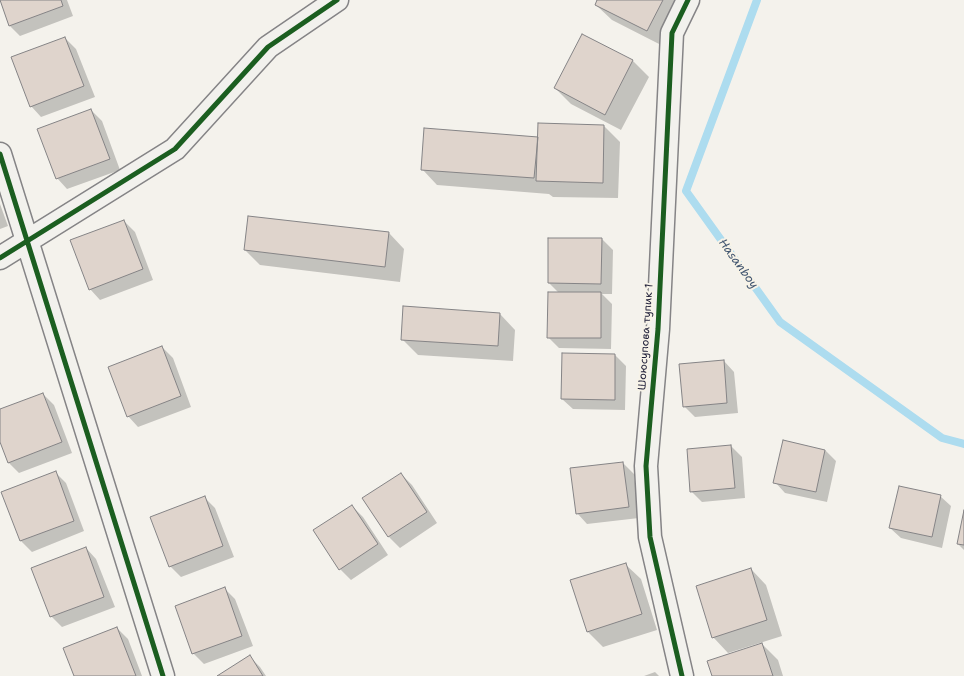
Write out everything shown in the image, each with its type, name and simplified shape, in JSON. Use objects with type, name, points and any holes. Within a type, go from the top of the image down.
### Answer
[{"type":"street","points":[[0,258],[175,149],[268,47],[337,0]]},
{"type":"street","name":"Шоюсупова тупик 1","points":[[682,676],[650,537],[646,466],[658,328],[672,33],[688,0]]},
{"type":"street","points":[[0,154],[163,676]]},
{"type":"building","points":[[0,0],[61,0],[63,6],[9,26]]},
{"type":"building","points":[[597,0],[663,0],[647,31],[595,5]]},
{"type":"building","points":[[582,34],[633,60],[605,115],[554,88]]},
{"type":"building","points":[[65,37],[84,86],[30,107],[11,57]]},
{"type":"building","points":[[91,109],[110,159],[56,179],[37,129]]},
{"type":"building","points":[[538,123],[604,125],[603,183],[536,181]]},
{"type":"building","points":[[424,128],[538,137],[534,178],[421,170]]},
{"type":"building","points":[[248,216],[389,232],[385,267],[244,250]]},
{"type":"building","points":[[124,220],[143,269],[89,290],[70,240]]},
{"type":"building","points":[[548,238],[602,238],[601,284],[548,283]]},
{"type":"building","points":[[548,292],[601,292],[601,338],[547,338]]},
{"type":"building","points":[[403,306],[500,313],[498,346],[401,340]]},
{"type":"building","points":[[162,346],[181,396],[127,417],[108,367]]},
{"type":"building","points":[[562,353],[615,354],[615,400],[561,399]]},
{"type":"building","points":[[724,360],[727,403],[683,407],[679,364]]},
{"type":"building","points":[[43,393],[62,442],[8,463],[0,442],[0,409]]},
{"type":"building","points":[[783,440],[825,450],[816,492],[773,483]]},
{"type":"building","points":[[731,445],[735,488],[690,492],[687,449]]},
{"type":"building","points":[[623,462],[629,507],[576,514],[570,468]]},
{"type":"building","points":[[56,471],[74,521],[20,541],[1,492]]},
{"type":"building","points":[[401,473],[427,512],[388,537],[362,498]]},
{"type":"building","points":[[899,486],[941,495],[932,537],[889,528]]},
{"type":"building","points":[[205,496],[223,546],[169,567],[150,517]]},
{"type":"building","points":[[352,505],[378,544],[339,570],[313,530]]},
{"type":"building","points":[[964,510],[964,545],[957,544]]},
{"type":"building","points":[[86,547],[104,597],[50,617],[31,568]]},
{"type":"building","points":[[626,563],[642,614],[587,632],[570,580]]},
{"type":"building","points":[[751,568],[767,620],[712,638],[696,586]]},
{"type":"building","points":[[225,587],[242,636],[192,654],[175,606]]},
{"type":"building","points":[[117,627],[136,676],[74,676],[63,648]]},
{"type":"building","points":[[762,643],[773,676],[712,676],[707,661]]},
{"type":"building","points":[[250,655],[263,676],[217,676]]},
{"type":"waterway","name":"Hasanboy","points":[[757,0],[686,191],[780,322],[942,438],[964,444]]},
{"type":"cycle path","points":[[0,258],[175,149],[268,47],[337,0]]},
{"type":"cycle path","points":[[682,676],[650,537],[646,466],[658,329],[672,33],[688,0]]},
{"type":"cycle path","points":[[0,154],[163,676]]}]
